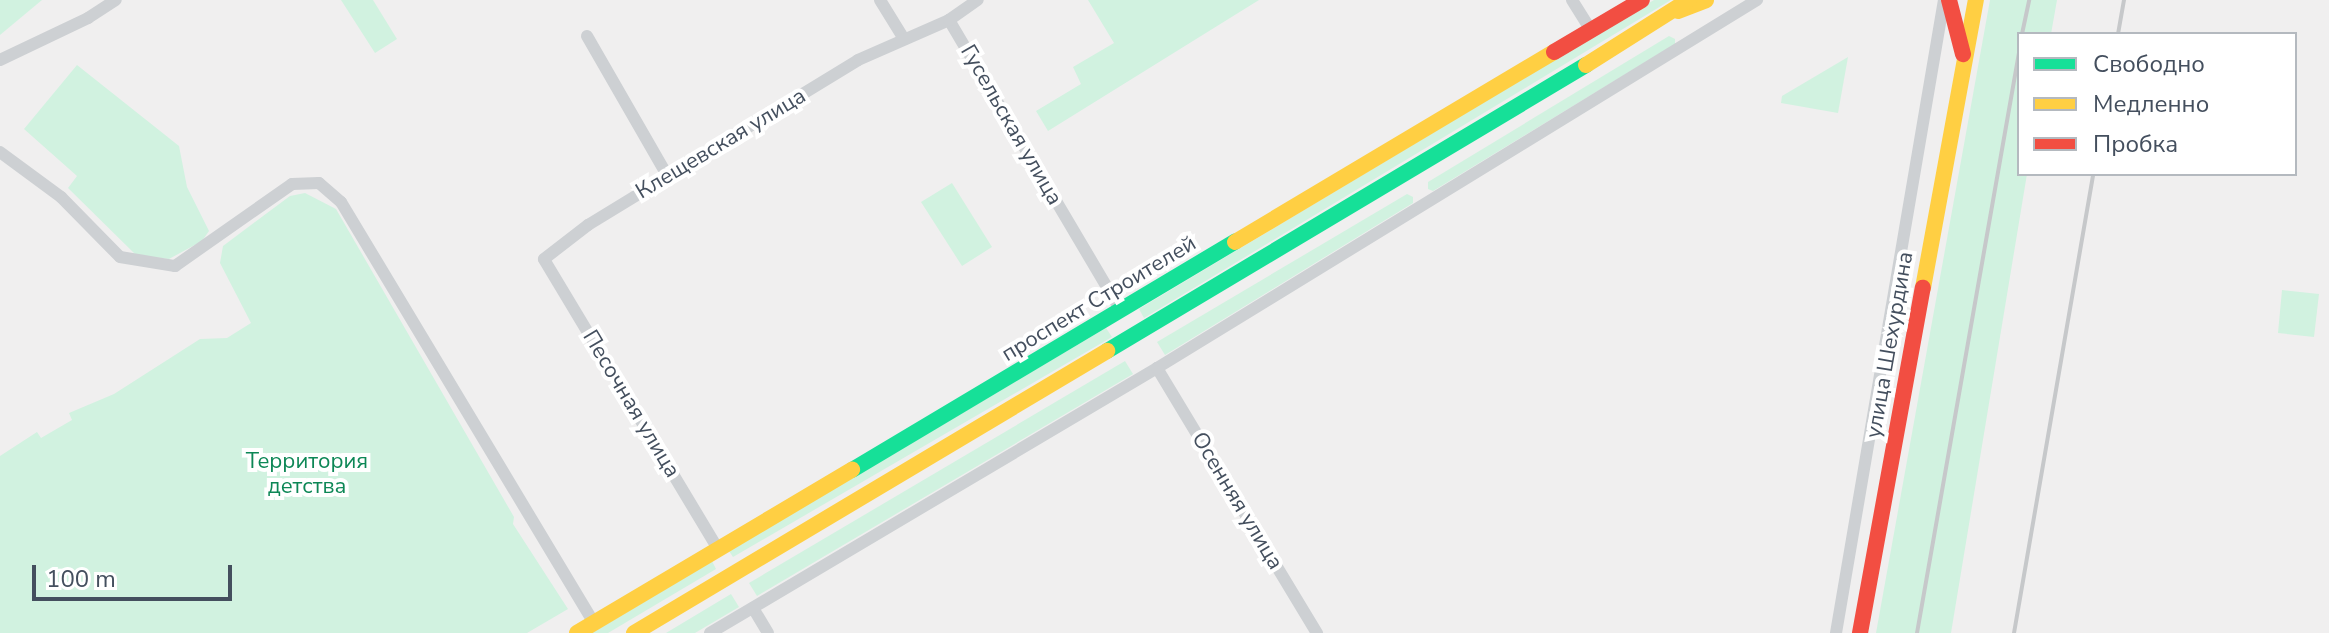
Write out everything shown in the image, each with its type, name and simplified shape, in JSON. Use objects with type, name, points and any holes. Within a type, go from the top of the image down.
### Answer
[{"type":"main road","name":"проспект Строителей","points":[[577,633],[1642,0]]},
{"type":"main road","points":[[634,633],[1689,0]]},
{"type":"main road","points":[[1668,15],[1706,0]]},
{"type":"main road","name":"улица Шехурдина","points":[[1947,0],[1964,65]]},
{"type":"main road","name":"улица Шехурдина","points":[[1860,633],[1976,0]]},
{"type":"street","points":[[0,60],[88,18],[116,0]]},
{"type":"street","points":[[880,0],[904,39]]},
{"type":"street","points":[[949,20],[978,0]]},
{"type":"street","points":[[1572,0],[1591,31]]},
{"type":"street","points":[[710,633],[1157,368],[1757,0]]},
{"type":"street","points":[[1836,633],[1947,0]]},
{"type":"street","name":"Гусельская улица","points":[[904,39],[949,20],[1121,311]]},
{"type":"street","points":[[587,36],[668,177]]},
{"type":"street","name":"Клещевская улица","points":[[544,259],[564,241],[858,60],[904,39]]},
{"type":"street","points":[[0,152],[61,197],[120,257],[175,266],[292,184],[319,183],[341,202],[594,623]]},
{"type":"street","name":"Песочная улица","points":[[544,259],[718,549]]},
{"type":"street","name":"Осенняя улица","points":[[1157,368],[1317,633]]},
{"type":"street","points":[[753,608],[768,633]]},
{"type":"green space","points":[[0,0],[42,0],[0,35]]},
{"type":"green space","points":[[341,0],[373,0],[397,39],[375,53]]},
{"type":"green space","points":[[1088,0],[1259,0],[1048,131],[1036,111],[1081,84],[1073,67],[1114,43]]},
{"type":"green space","points":[[1654,0],[1671,0],[1144,318],[1139,309]]},
{"type":"green space","points":[[1990,0],[2057,0],[2051,32],[2017,32],[2017,176],[2027,176],[1951,633],[1876,633]]},
{"type":"green space","points":[[1669,36],[1675,39],[1675,44],[1433,191],[1428,189],[1428,182]]},
{"type":"green space","points":[[1848,57],[1838,113],[1781,103],[1782,96]]},
{"type":"green space","points":[[77,65],[179,146],[187,187],[209,231],[202,241],[169,259],[136,255],[68,188],[77,176],[24,129]]},
{"type":"green space","points":[[952,183],[992,247],[962,266],[921,202]]},
{"type":"green space","name":"Территория детства","points":[[305,193],[336,209],[514,517],[513,524],[568,609],[527,633],[0,633],[0,456],[37,432],[41,438],[72,420],[69,413],[114,394],[200,339],[227,338],[251,323],[220,263],[223,246],[290,196]]},
{"type":"green space","points":[[1407,194],[1413,197],[1413,203],[1165,355],[1157,342]]},
{"type":"green space","points":[[2282,290],[2319,294],[2314,337],[2278,333]]},
{"type":"green space","points":[[1106,328],[1112,337],[733,557],[729,551]]},
{"type":"green space","points":[[1125,361],[1133,374],[757,596],[749,583]]},
{"type":"green space","points":[[712,561],[716,569],[608,633],[592,633]]},
{"type":"green space","points":[[731,594],[739,607],[695,633],[666,633]]},
{"type":"railway","points":[[2022,32],[2029,0]]},
{"type":"railway","points":[[2118,32],[2124,0]]},
{"type":"railway","points":[[1917,633],[2017,64]]},
{"type":"railway","points":[[2014,633],[2093,176]]},
{"type":"traffic: fast","points":[[1107,351],[1586,65]]},
{"type":"traffic: fast","points":[[852,470],[1235,242]]},
{"type":"traffic: slow","points":[[1586,65],[1689,0]]},
{"type":"traffic: slow","points":[[1678,11],[1706,0]]},
{"type":"traffic: slow","points":[[1923,288],[1976,0]]},
{"type":"traffic: slow","points":[[1235,242],[1554,52]]},
{"type":"traffic: slow","points":[[634,633],[1107,351]]},
{"type":"traffic: slow","points":[[577,633],[852,470]]},
{"type":"traffic: jam","points":[[1554,52],[1642,0]]},
{"type":"traffic: jam","points":[[1949,0],[1963,54]]},
{"type":"traffic: jam","points":[[1860,633],[1923,288]]}]
